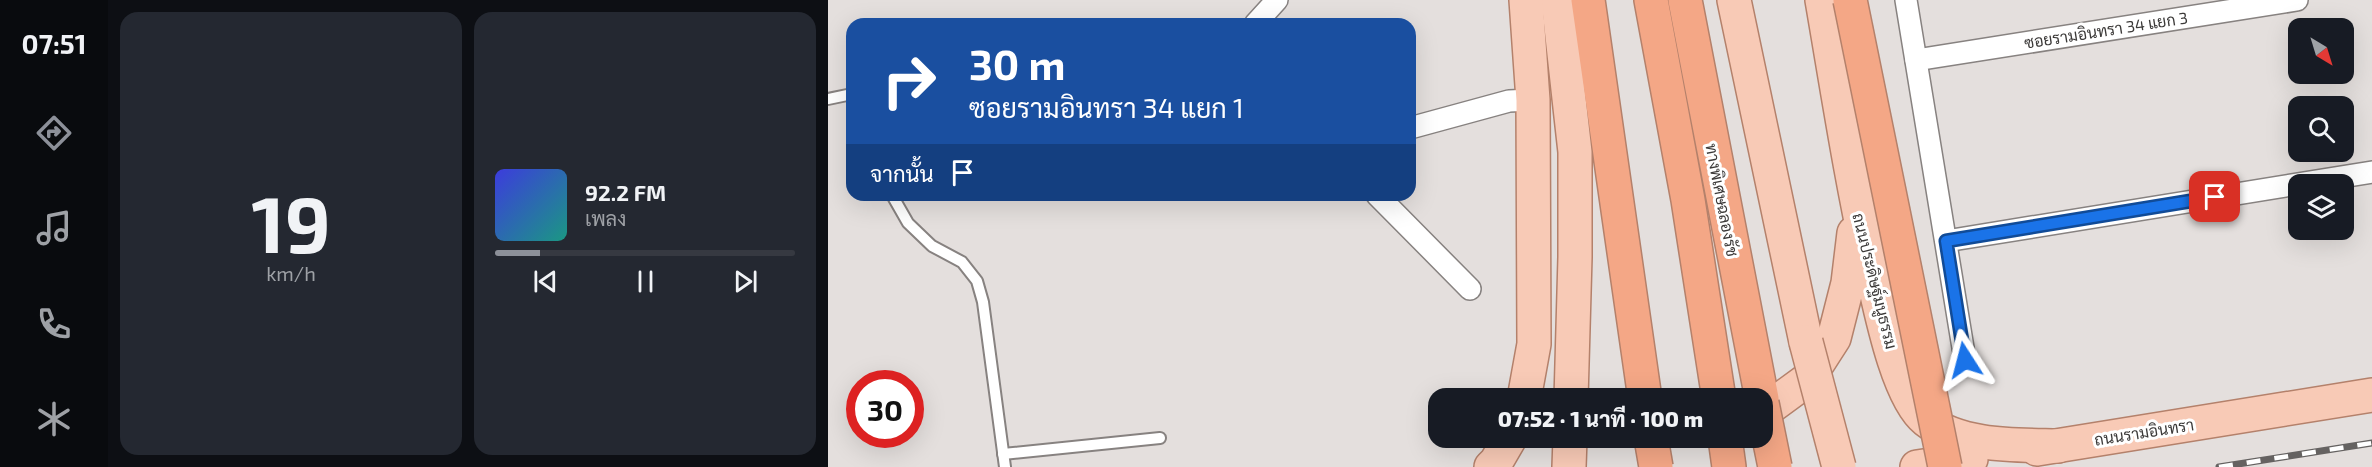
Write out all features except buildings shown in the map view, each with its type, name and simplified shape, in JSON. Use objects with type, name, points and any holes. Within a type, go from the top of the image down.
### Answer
[{"type":"highway","points":[[1588,0],[1644,388]]},
{"type":"highway","name":"ทางพิเศษฉลองรัช","points":[[1651,0],[1688,200],[1717,388]]},
{"type":"highway","name":"ทางพิเศษฉลองรัช","points":[[1685,0],[1760,388]]},
{"type":"highway","points":[[1850,0],[1945,467]]},
{"type":"highway","points":[[1653,448],[1656,467]]},
{"type":"highway","points":[[1727,448],[1730,467]]},
{"type":"highway","points":[[1771,448],[1775,467]]},
{"type":"main road","points":[[1526,0],[1533,100],[1534,344],[1526,388]]},
{"type":"main road","points":[[1558,0],[1575,152],[1571,388]]},
{"type":"main road","points":[[1734,0],[1806,342],[1839,467]]},
{"type":"main road","name":"ถนนประดิษฐ์มนูธรรม","points":[[1822,0],[1857,208],[1888,342],[1897,370],[1912,400],[1926,420],[1961,438],[2001,444],[2058,446]]},
{"type":"main road","points":[[1773,405],[1807,380],[1834,338],[1848,283],[1857,208]]},
{"type":"main road","points":[[1534,344],[1560,388]]},
{"type":"main road","name":"ถนนรามอินทรา","points":[[1917,467],[2372,395]]},
{"type":"main road","points":[[1491,467],[1504,448]]},
{"type":"main road","points":[[1569,467],[1570,448]]},
{"type":"street","points":[[1260,18],[1277,0]]},
{"type":"street","points":[[1906,0],[1965,360]]},
{"type":"street","name":"ซอยรามอินทรา 34 แยก 3","points":[[1916,60],[2297,0]]},
{"type":"street","points":[[1416,126],[1509,101],[1533,100]]},
{"type":"street","points":[[1946,241],[2372,172]]},
{"type":"street","points":[[1383,201],[1470,289]]},
{"type":"lane","points":[[828,99],[846,95]]},
{"type":"lane","points":[[895,201],[908,223],[932,246],[962,262],[977,281],[983,302],[1005,467]]},
{"type":"lane","points":[[1003,454],[1160,438]]},
{"type":"railway","points":[[2219,467],[2372,443]]},
{"type":"route","points":[[1965,360],[1946,241],[2215,197]]}]
